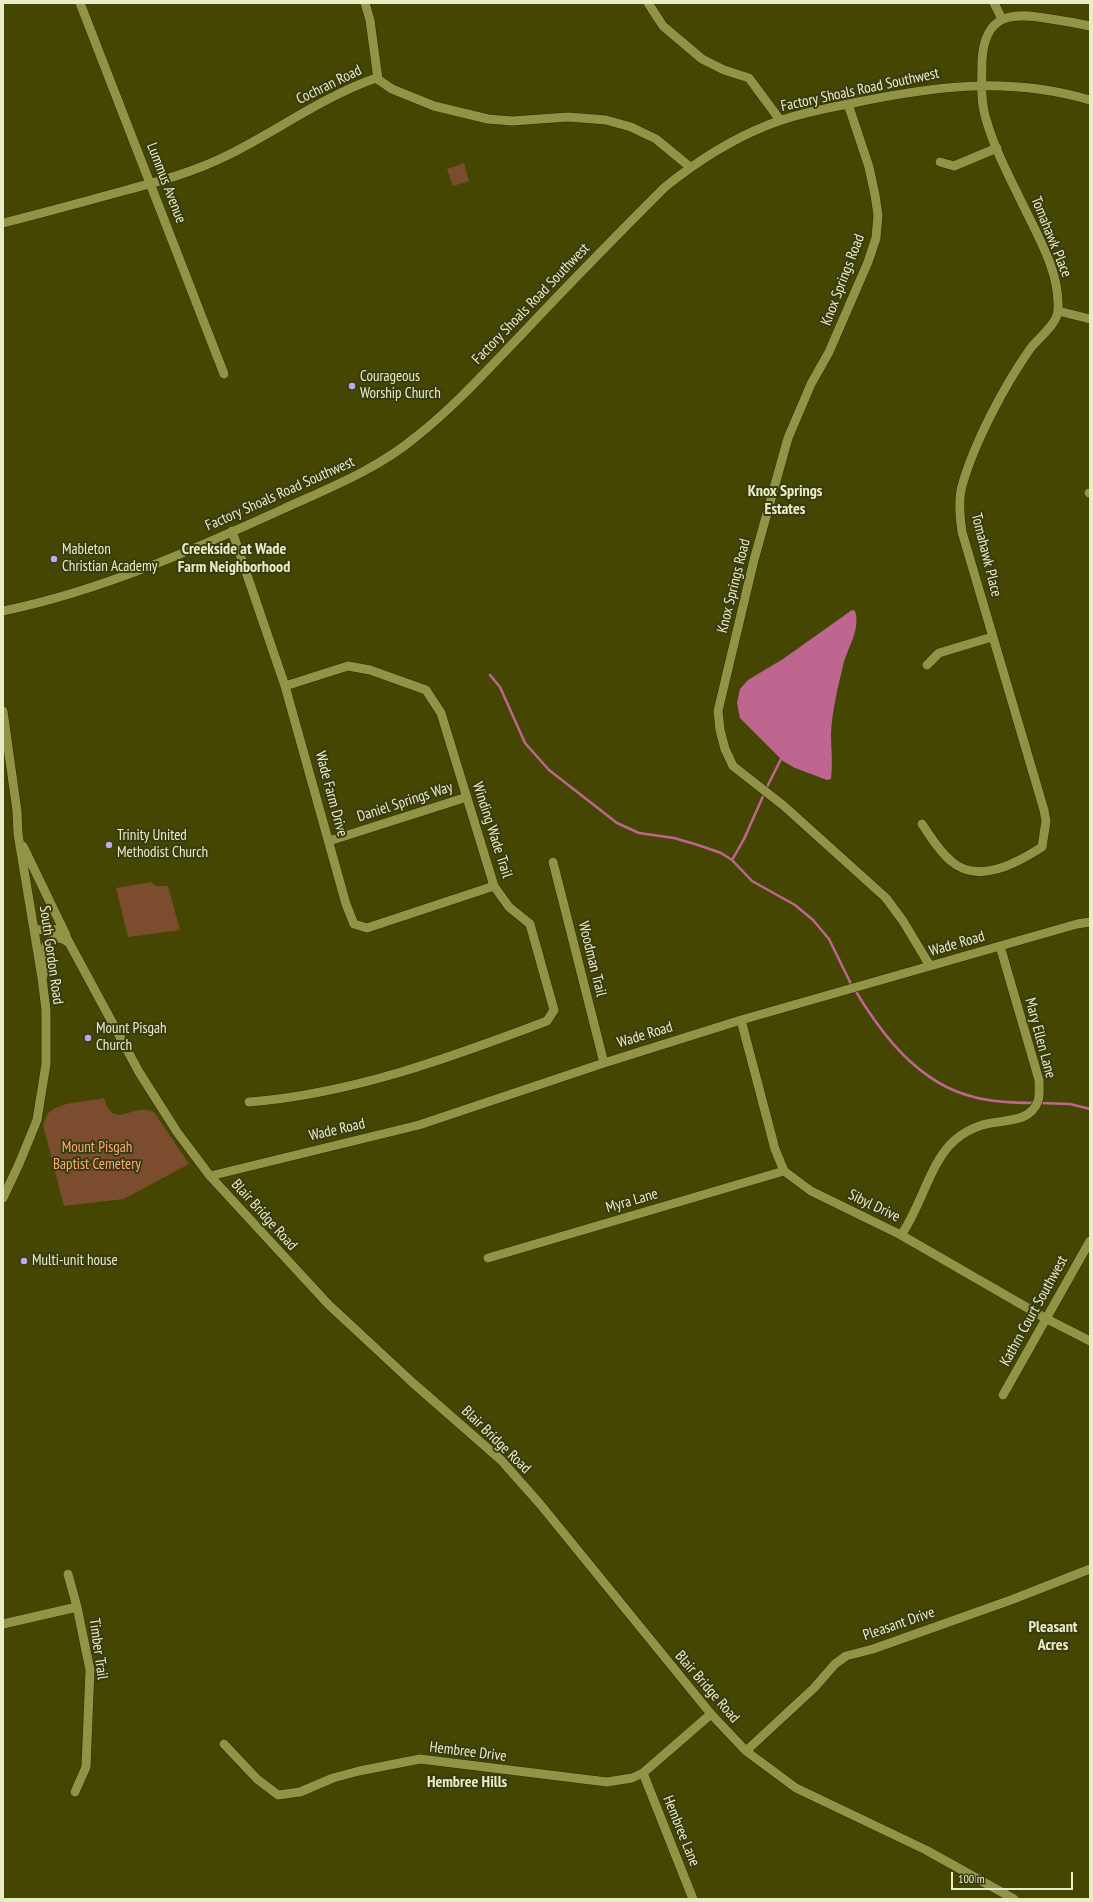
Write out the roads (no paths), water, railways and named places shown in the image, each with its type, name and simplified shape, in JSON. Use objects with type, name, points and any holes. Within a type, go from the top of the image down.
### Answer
[{"type":"street","name":"Lummus Avenue","points":[[80,3],[224,374]]},
{"type":"street","points":[[365,3],[370,20],[378,79]]},
{"type":"street","points":[[648,3],[663,26],[702,59],[724,70],[749,78],[780,120]]},
{"type":"street","points":[[994,3],[1002,19],[1014,15],[1036,16],[1090,26]]},
{"type":"street","name":"Tomahawk Place","points":[[922,824],[942,852],[952,862],[970,870],[989,870],[1010,865],[1042,847],[1046,821],[962,532],[960,513],[961,488],[976,448],[1012,376],[1034,343],[1053,322],[1058,312],[1056,279],[997,148],[986,118],[981,84],[983,42],[988,33],[1002,19]]},
{"type":"street","name":"Cochran Road","points":[[3,223],[151,183],[226,157],[323,101],[351,87],[378,79],[392,89],[434,106],[488,119],[525,120],[568,117],[606,120],[631,127],[656,139],[690,167]]},
{"type":"street","name":"Factory Shoals Road Southwest","points":[[3,611],[94,586],[155,564],[358,474],[388,457],[416,438],[466,392],[628,223],[665,188],[690,167],[722,147],[780,120],[848,104],[928,89],[981,84],[1047,90],[1090,100]]},
{"type":"street","name":"Knox Springs Road","points":[[848,104],[869,167],[875,195],[878,215],[876,238],[868,262],[829,352],[811,384],[788,438],[754,560],[718,711],[718,717],[725,750],[733,766],[784,806],[886,898],[903,921],[930,966]]},
{"type":"street","points":[[940,162],[954,166],[997,148]]},
{"type":"street","points":[[1058,312],[1090,319]]},
{"type":"street","name":"Wade Farm Drive","points":[[232,531],[285,686],[346,904],[354,924],[367,928],[494,886]]},
{"type":"street","points":[[928,665],[939,653],[992,637]]},
{"type":"street","name":"Winding Wade Trail","points":[[249,1102],[277,1100],[385,1077],[547,1021],[554,1010],[530,924],[509,907],[494,886],[441,712],[426,690],[370,670],[348,666],[285,686]]},
{"type":"street","name":"South Gordon Road","points":[[3,711],[17,811],[18,834],[42,978],[47,1040],[44,1084],[37,1120],[20,1164],[3,1198]]},
{"type":"street","name":"Daniel Springs Way","points":[[329,841],[467,797]]},
{"type":"street","points":[[18,834],[71,945]]},
{"type":"street","name":"Woodman Trail","points":[[553,862],[604,1063]]},
{"type":"street","name":"Wade Road","points":[[210,1176],[296,1154],[413,1127],[604,1063],[741,1020],[1077,924],[1090,922]]},
{"type":"street","name":"Blair Bridge Road","points":[[34,930],[55,929],[61,931],[71,945],[138,1072],[177,1132],[210,1176],[328,1304],[408,1378],[501,1460],[540,1504],[710,1714],[746,1751],[796,1788],[926,1850],[1014,1899]]},
{"type":"street","points":[[42,978],[47,964],[46,945],[52,939],[63,938],[71,945]]},
{"type":"street","name":"Mary Ellen Lane","points":[[900,1235],[942,1156],[955,1140],[967,1132],[983,1125],[1018,1119],[1032,1112],[1039,1100],[1039,1080],[1000,946]]},
{"type":"street","points":[[741,1020],[775,1149],[784,1171]]},
{"type":"street","name":"Sibyl Drive","points":[[784,1171],[811,1191],[900,1235],[1045,1318],[1090,1341]]},
{"type":"street","name":"Myra Lane","points":[[488,1258],[784,1171]]},
{"type":"street","name":"Kathrn Court Southwest","points":[[1003,1395],[1090,1240]]},
{"type":"street","name":"Pleasant Drive","points":[[746,1751],[814,1688],[835,1664],[846,1656],[874,1650],[1011,1600],[1090,1569]]},
{"type":"street","points":[[68,1574],[77,1607]]},
{"type":"street","name":"Timber Trail","points":[[3,1624],[77,1607],[90,1670],[86,1767],[75,1792]]},
{"type":"street","name":"Hembree Drive","points":[[224,1744],[257,1779],[278,1795],[300,1792],[334,1778],[359,1771],[420,1759],[607,1782],[632,1778],[643,1773],[710,1714]]},
{"type":"street","name":"Hembree Lane","points":[[643,1773],[693,1899]]},
{"type":"waterway","points":[[490,675],[500,687],[525,743],[549,770],[617,823],[639,833],[674,838],[698,845],[721,853],[732,860],[752,881],[795,905],[813,920],[829,939],[852,986]]},
{"type":"waterway","points":[[766,789],[781,759]]},
{"type":"waterway","points":[[732,860],[744,839],[764,794]]},
{"type":"waterway","points":[[855,990],[877,1024],[904,1056],[936,1081],[954,1091],[981,1099],[1004,1102],[1034,1103]]},
{"type":"waterway","points":[[1039,1103],[1070,1104],[1090,1109]]},
{"type":"place","name":"Courageous Worship Church","points":[[352,386]]},
{"type":"place","name":"Mableton Christian Academy","points":[[54,559]]},
{"type":"place","name":"Trinity United Methodist Church","points":[[109,845]]},
{"type":"place","name":"Mount Pisgah Church","points":[[88,1038]]},
{"type":"place","name":"Multi-unit house","points":[[24,1261]]},
{"type":"district","name":"Knox Springs Estates","points":[[785,500]]},
{"type":"district","name":"Creekside at Wade Farm Neighborhood","points":[[234,558]]},
{"type":"district","name":"Pleasant Acres","points":[[1053,1636]]},
{"type":"district","name":"Hembree Hills","points":[[467,1782]]},
{"type":"park label","name":"Mount Pisgah Baptist Cemetery","points":[[97,1156]]}]
